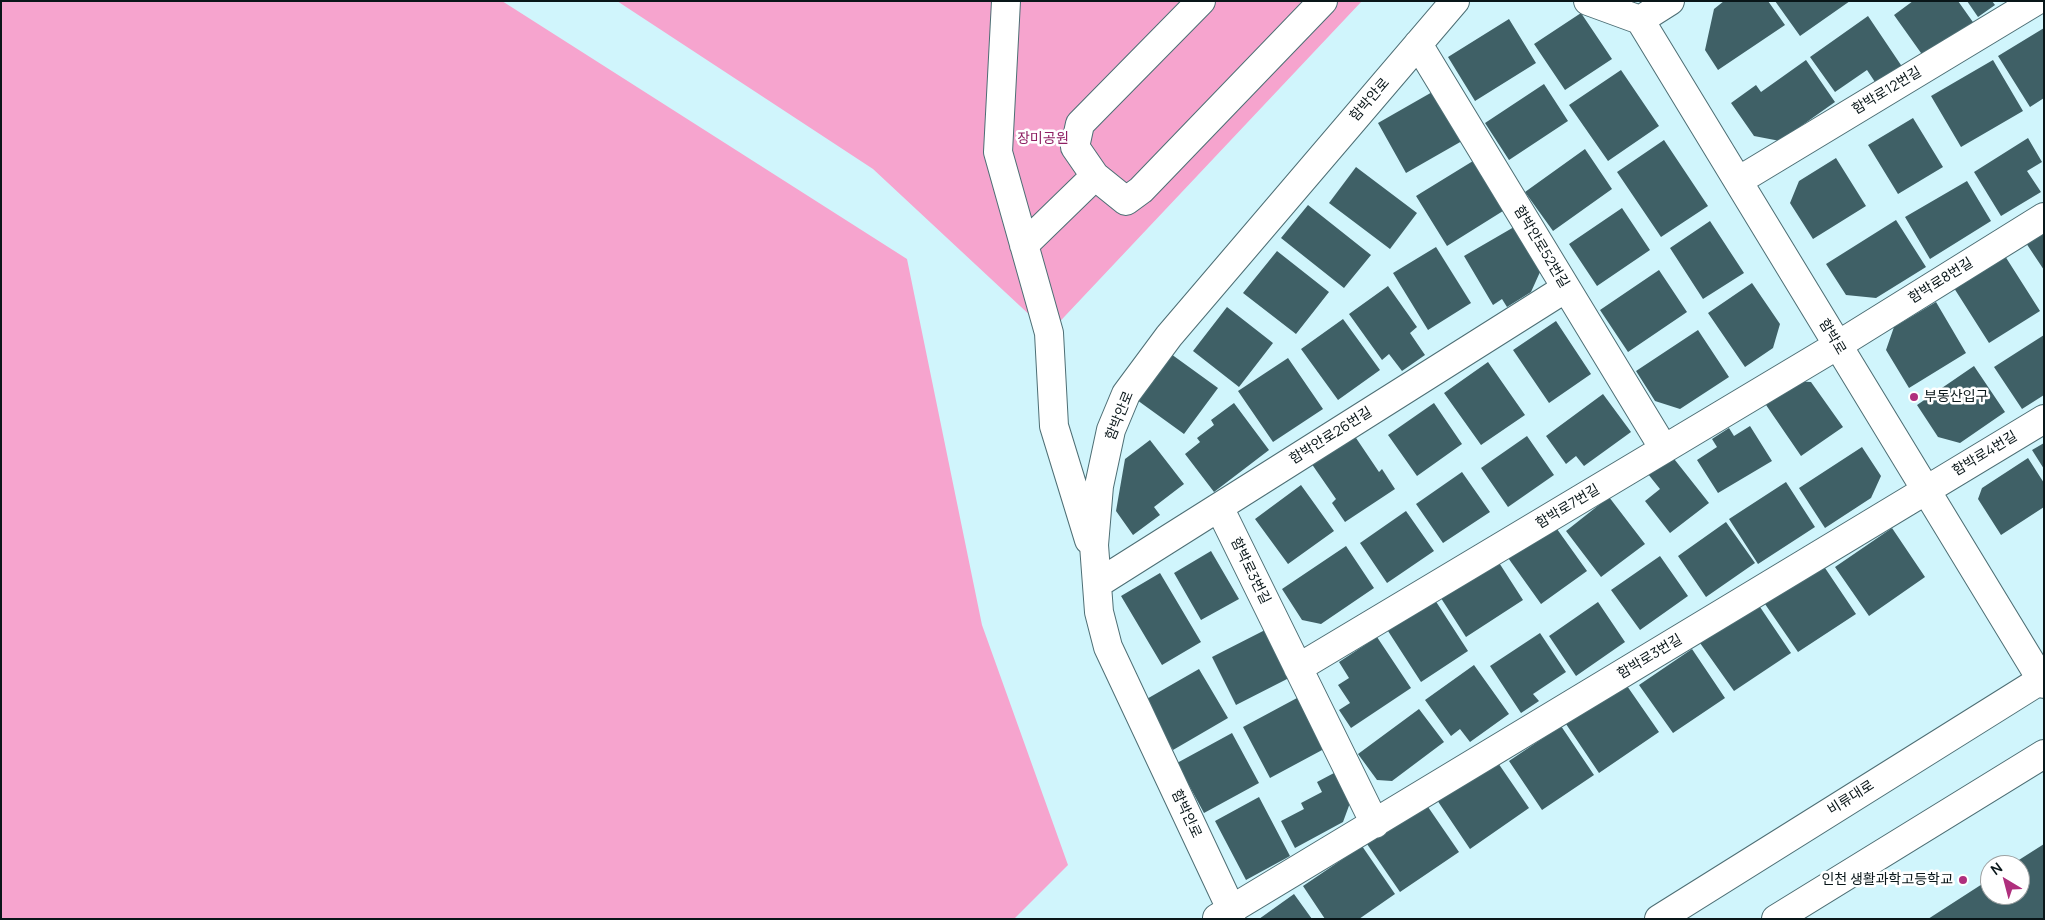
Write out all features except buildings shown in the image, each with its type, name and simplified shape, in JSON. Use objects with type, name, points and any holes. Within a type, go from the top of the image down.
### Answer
[{"type":"street","points":[[1006,1],[998,152],[1050,332],[1054,426],[1096,571]]},
{"type":"street","points":[[1201,1],[1080,124],[1075,147],[1095,176],[1126,201],[1142,190],[1323,1]]},
{"type":"street","name":"함박안로","points":[[1226,916],[1108,647],[1099,612],[1094,544],[1099,486],[1111,430],[1126,394],[1169,336],[1455,1]]},
{"type":"street","points":[[1588,1],[1640,20],[1670,1]]},
{"type":"street","name":"함박로12번길","points":[[1738,181],[2036,1]]},
{"type":"street","name":"함박로","points":[[1640,20],[2043,680]]},
{"type":"street","name":"함박안로52번길","points":[[1418,44],[1664,449]]},
{"type":"street","points":[[1024,246],[1095,176]]},
{"type":"street","name":"함박로8번길","points":[[1838,345],[2044,217]]},
{"type":"street","name":"함박안로26번길","points":[[1096,571],[1219,507],[1566,288]]},
{"type":"street","name":"함박로7번길","points":[[1298,668],[1838,345]]},
{"type":"street","name":"함박로4번길","points":[[1926,490],[2044,419]]},
{"type":"street","name":"함박로3번길","points":[[1226,916],[1374,824],[1926,490]]},
{"type":"street","name":"함박로3번길","points":[[1219,507],[1374,824]]},
{"type":"street","name":"비류대로","points":[[1659,919],[2043,680]]},
{"type":"street","points":[[1776,919],[2044,754]]},
{"type":"green space","points":[[1,1],[502,1],[907,259],[982,625],[1068,865],[1014,919],[1,919]]},
{"type":"green space","name":"장미공원","points":[[617,1],[1362,1],[1049,333],[873,169]]},
{"type":"place","name":"부동산입구","points":[[1914,397]]},
{"type":"place","name":"인천 생활과학고등학교","points":[[1963,880]]}]
